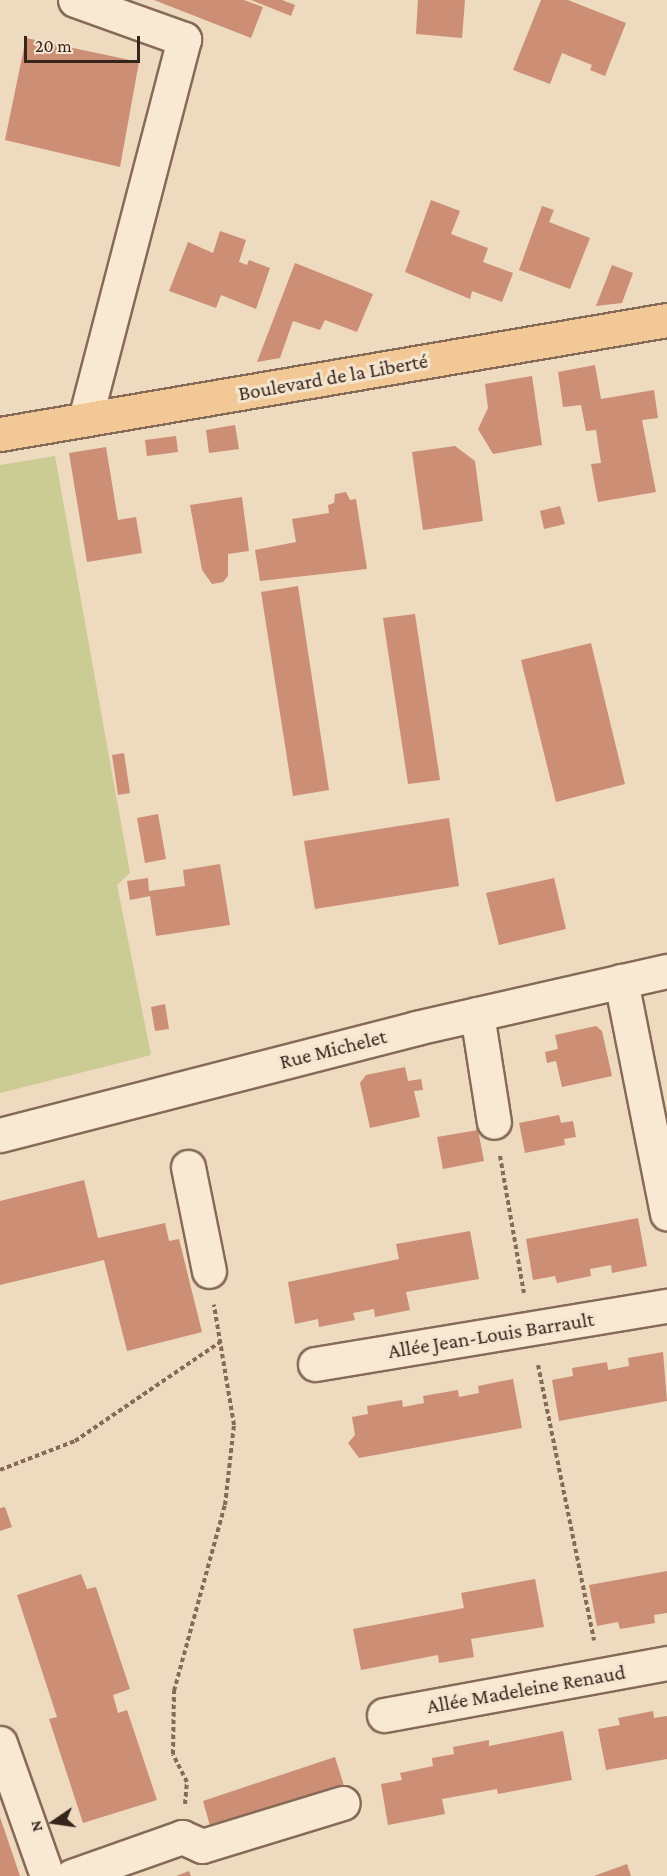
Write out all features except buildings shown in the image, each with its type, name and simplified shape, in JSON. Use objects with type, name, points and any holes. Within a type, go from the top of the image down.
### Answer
[{"type":"main road","name":"Boulevard de la Liberté","points":[[0,434],[667,320]]},
{"type":"street","points":[[75,0],[184,39],[85,419]]},
{"type":"street","name":"Rue Michelet","points":[[0,1135],[477,1014],[667,971]]},
{"type":"street","points":[[621,981],[667,1214]]},
{"type":"street","points":[[477,1014],[494,1122]]},
{"type":"street","points":[[188,1167],[208,1271]]},
{"type":"street","name":"Allée Jean-Louis Barrault","points":[[315,1364],[667,1306]]},
{"type":"street","name":"Allée Madeleine Renaud","points":[[384,1715],[667,1663]]},
{"type":"street","points":[[0,1743],[47,1876]]},
{"type":"street","points":[[72,1876],[182,1837],[202,1846],[343,1803]]},
{"type":"path","points":[[494,1122],[531,1328],[602,1675]]},
{"type":"path","points":[[182,1837],[187,1782],[173,1754],[174,1691],[225,1504],[234,1425],[208,1271]]},
{"type":"path","points":[[0,1470],[75,1441],[220,1342]]},
{"type":"green space","points":[[55,456],[130,873],[117,885],[151,1055],[0,1093],[0,465]]}]
